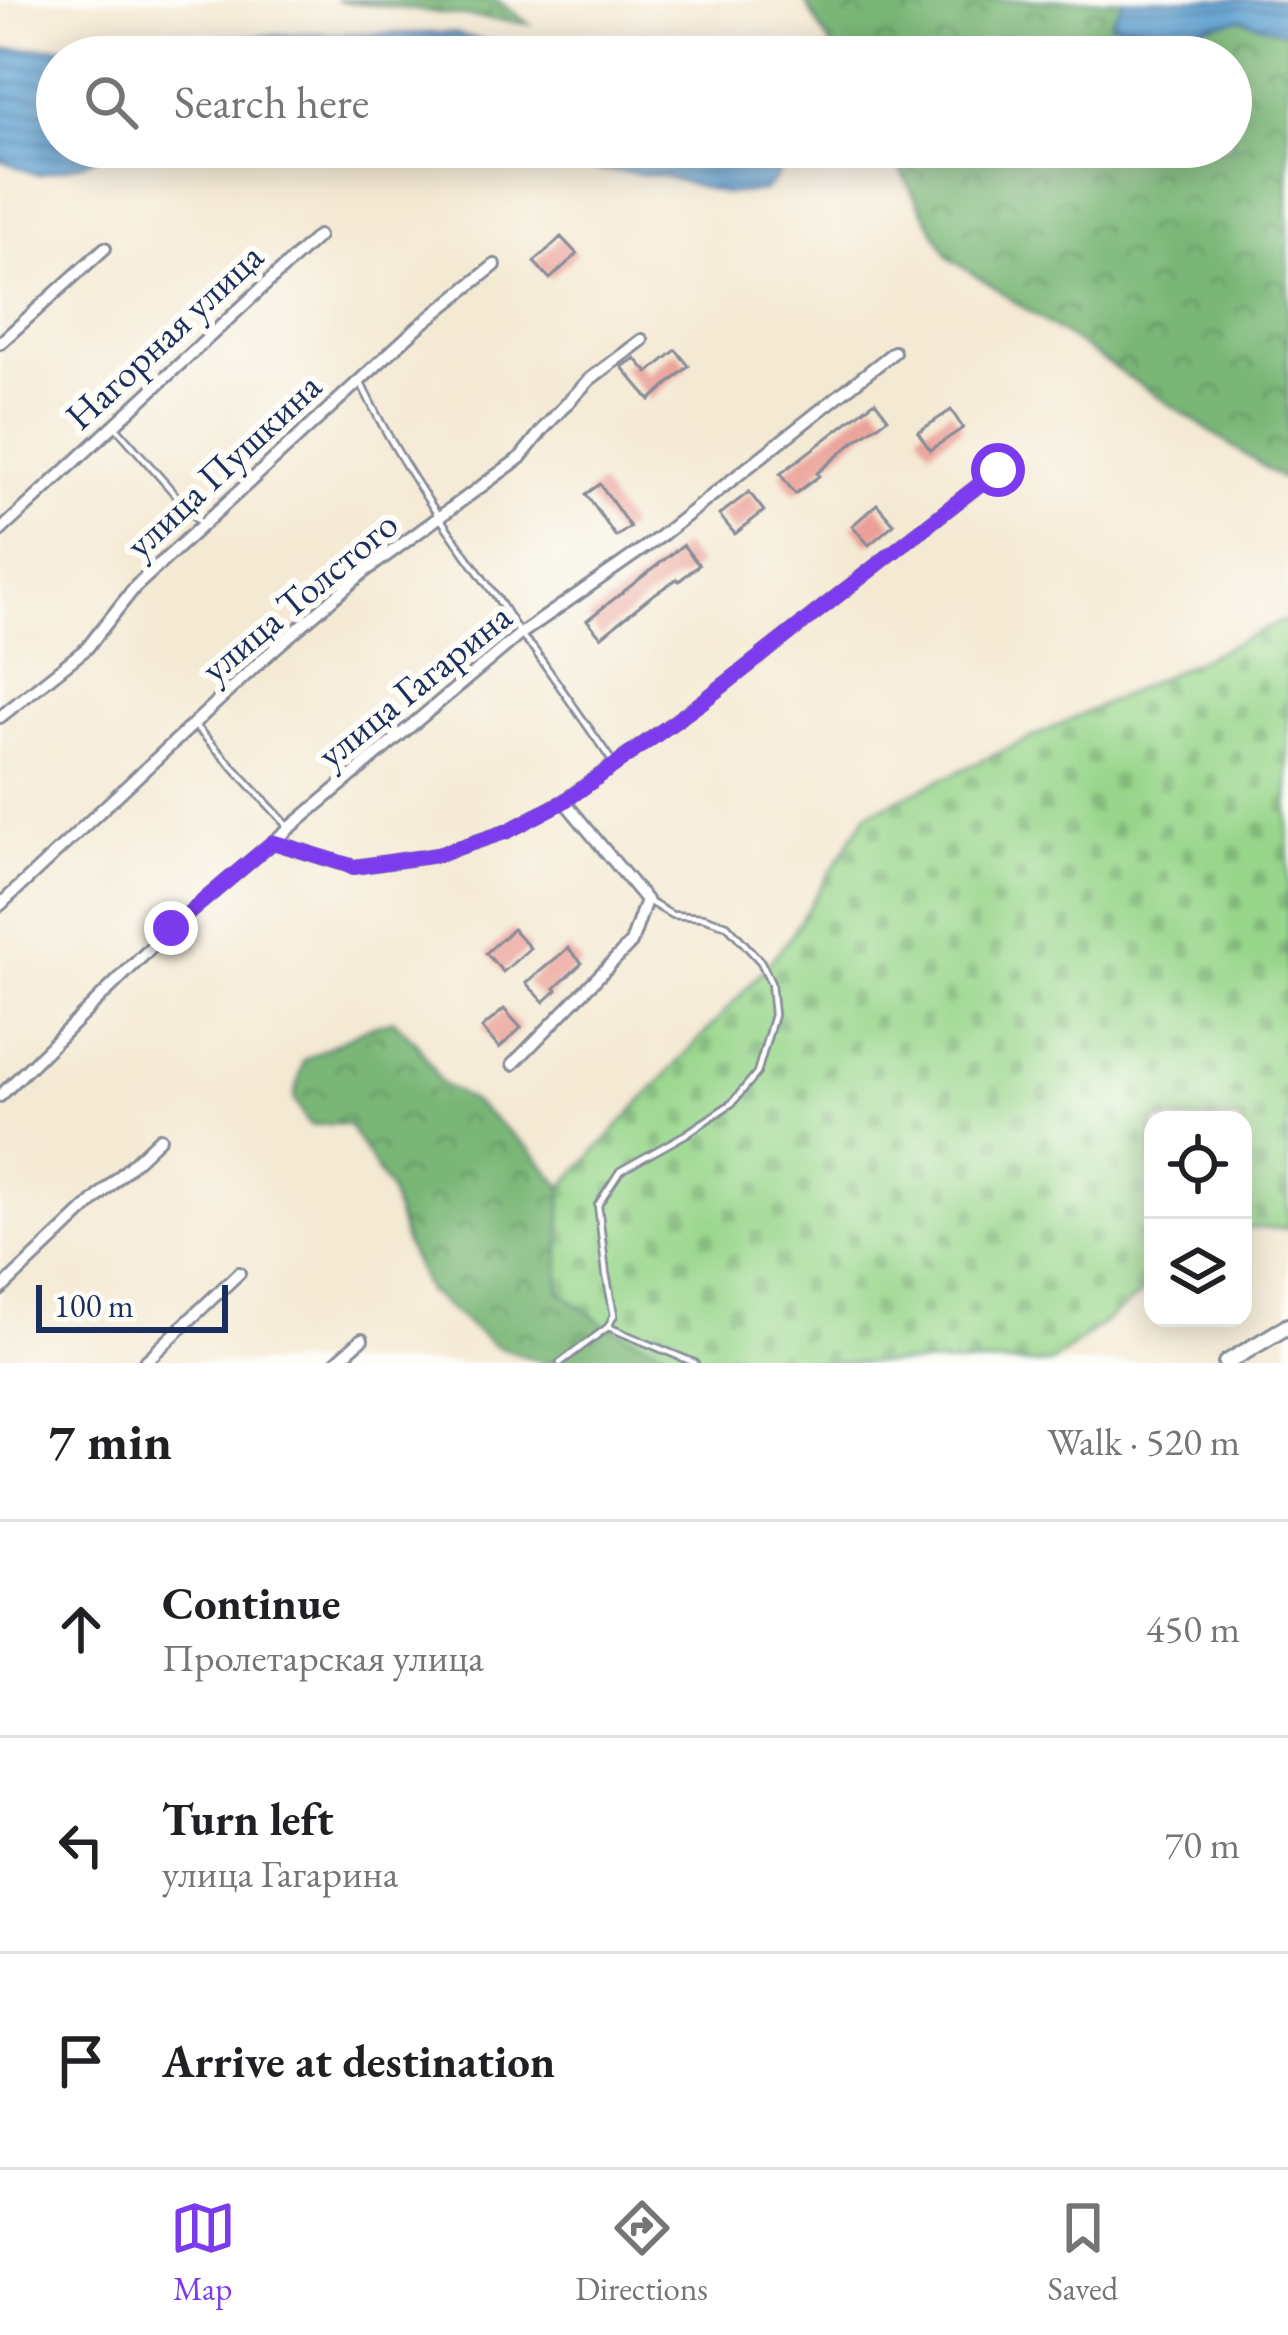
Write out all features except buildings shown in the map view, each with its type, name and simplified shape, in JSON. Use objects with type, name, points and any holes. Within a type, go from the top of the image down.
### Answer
[{"type":"main road","points":[[1226,1363],[1288,1326]]},
{"type":"street","name":"Нагорная улица","points":[[0,531],[318,236]]},
{"type":"street","points":[[0,343],[105,248]]},
{"type":"street","name":"улица Пушкина","points":[[0,716],[87,648],[135,587],[418,327],[495,265]]},
{"type":"street","name":"улица Толстого","points":[[0,905],[265,657],[364,572],[520,458],[590,379],[642,340]]},
{"type":"street","name":"улица Гагарина","points":[[0,1096],[171,928],[519,635],[657,539],[894,352]]},
{"type":"street","points":[[273,842],[354,867],[437,855],[508,831],[565,801],[702,702],[998,470]]},
{"type":"street","points":[[512,1064],[632,943],[646,900],[565,801]]},
{"type":"street","points":[[0,1290],[160,1138]]},
{"type":"street","points":[[144,1363],[239,1273]]},
{"type":"street","points":[[335,1363],[362,1339]]},
{"type":"lane","points":[[360,380],[377,418],[439,519],[614,764]]},
{"type":"lane","points":[[113,424],[203,526]]},
{"type":"lane","points":[[195,726],[290,827]]},
{"type":"lane","points":[[560,1363],[608,1327],[614,1315],[598,1205],[620,1171],[732,1102],[758,1072],[774,1015],[771,982],[761,962],[727,926],[703,917],[672,914],[646,900]]},
{"type":"lane","points":[[608,1327],[695,1363]]},
{"type":"green space","points":[[335,0],[497,0],[529,24]]},
{"type":"green space","points":[[804,0],[1124,0],[1113,18],[1122,26],[1169,34],[1241,19],[1288,33],[1288,483],[949,258],[899,168],[1252,168],[1252,36],[825,36]]},
{"type":"green space","points":[[1283,621],[1288,624],[1288,1228],[1252,1228],[1252,1111],[1144,1111],[1144,1292],[1051,1363],[695,1363],[608,1327],[559,1291],[562,1187],[788,940],[867,814]]},
{"type":"green space","points":[[394,1020],[419,1046],[441,1083],[473,1102],[530,1149],[562,1187],[559,1291],[695,1363],[545,1363],[495,1346],[428,1292],[405,1242],[390,1191],[348,1124],[309,1125],[294,1097],[304,1060],[364,1029]]},
{"type":"water","points":[[1124,0],[1288,0],[1288,33],[1241,19],[1169,34],[1110,24]]},
{"type":"water","points":[[453,33],[465,36],[265,36]]},
{"type":"water","points":[[36,48],[36,168],[66,168],[38,175],[0,160],[0,50]]},
{"type":"water","points":[[778,168],[780,173],[764,191],[725,194],[663,176],[593,169]]},
{"type":"route","points":[[171,928],[273,842],[354,867],[437,855],[508,831],[565,801],[702,702],[998,470]]}]
